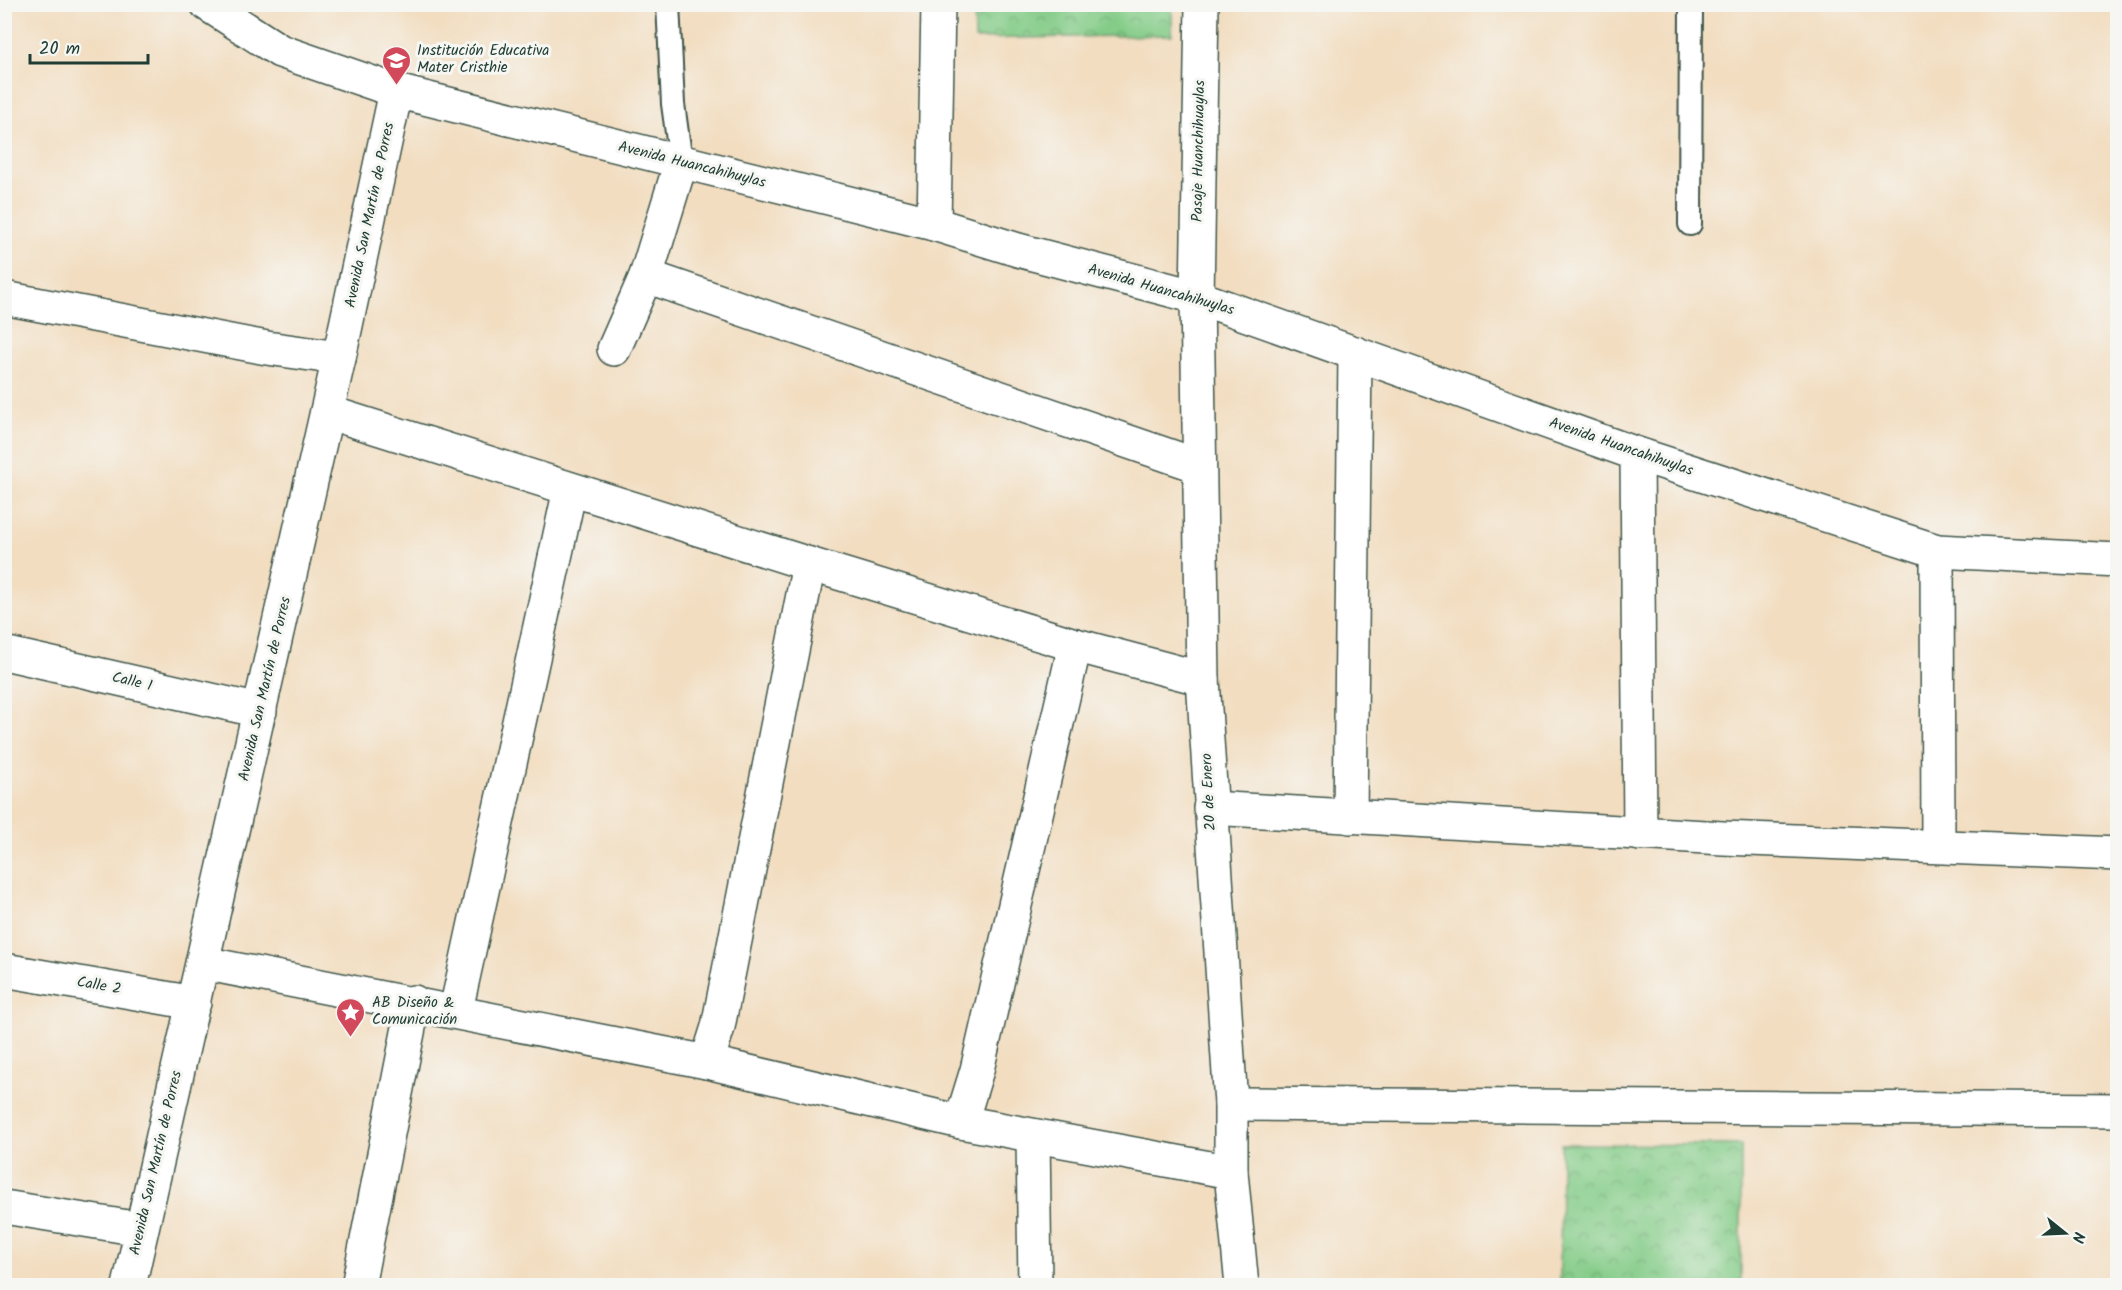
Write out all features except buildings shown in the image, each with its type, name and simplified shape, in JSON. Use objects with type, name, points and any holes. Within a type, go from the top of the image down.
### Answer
[{"type":"street","name":"Avenida Huancahihuylas","points":[[207,4],[280,51],[396,91],[934,224],[1018,250],[1197,297],[1637,454],[1937,551],[2118,560]]},
{"type":"street","points":[[934,224],[938,4]]},
{"type":"street","name":"Pasaje Huanchihuaylas","points":[[1197,297],[1202,4]]},
{"type":"street","name":"Avenida San Martín de Porres","points":[[129,1286],[140,1229],[194,1003],[327,412],[396,91]]},
{"type":"street","points":[[614,349],[645,276],[681,162]]},
{"type":"street","points":[[645,276],[1199,466]]},
{"type":"street","name":"20 de Enero","points":[[1197,297],[1203,679],[1231,1104],[1230,1172],[1242,1286]]},
{"type":"street","points":[[4,298],[267,348],[339,358]]},
{"type":"street","points":[[1350,817],[1355,353]]},
{"type":"street","points":[[327,412],[809,564],[1075,645],[1203,679]]},
{"type":"street","points":[[1637,454],[1640,834]]},
{"type":"street","points":[[456,1010],[570,489]]},
{"type":"street","points":[[1937,551],[1938,846]]},
{"type":"street","points":[[707,1062],[718,1027],[809,564]]},
{"type":"street","points":[[962,1122],[1075,645]]},
{"type":"street","name":"Calle 1","points":[[4,653],[260,711]]},
{"type":"street","points":[[1210,808],[1640,834],[2118,854]]},
{"type":"street","points":[[203,963],[456,1010],[707,1062],[962,1122],[1230,1172]]},
{"type":"street","name":"Calle 2","points":[[4,970],[194,1003]]},
{"type":"street","points":[[358,1286],[414,1002]]},
{"type":"street","points":[[1231,1104],[2118,1110]]},
{"type":"street","points":[[1033,1136],[1035,1286]]},
{"type":"street","points":[[4,1206],[140,1229]]},
{"type":"lane","points":[[668,4],[673,104],[681,162]]},
{"type":"lane","points":[[1690,224],[1691,4]]},
{"type":"green space","points":[[974,5],[1172,5],[1172,35],[975,39]]},
{"type":"green space","points":[[1561,1144],[1741,1145],[1741,1285],[1560,1285]]},
{"type":"place","name":"Institución Educativa Mater Cristhie","points":[[396,86]]},
{"type":"place","name":"AB Diseño & Comunicación","points":[[351,1038]]}]
